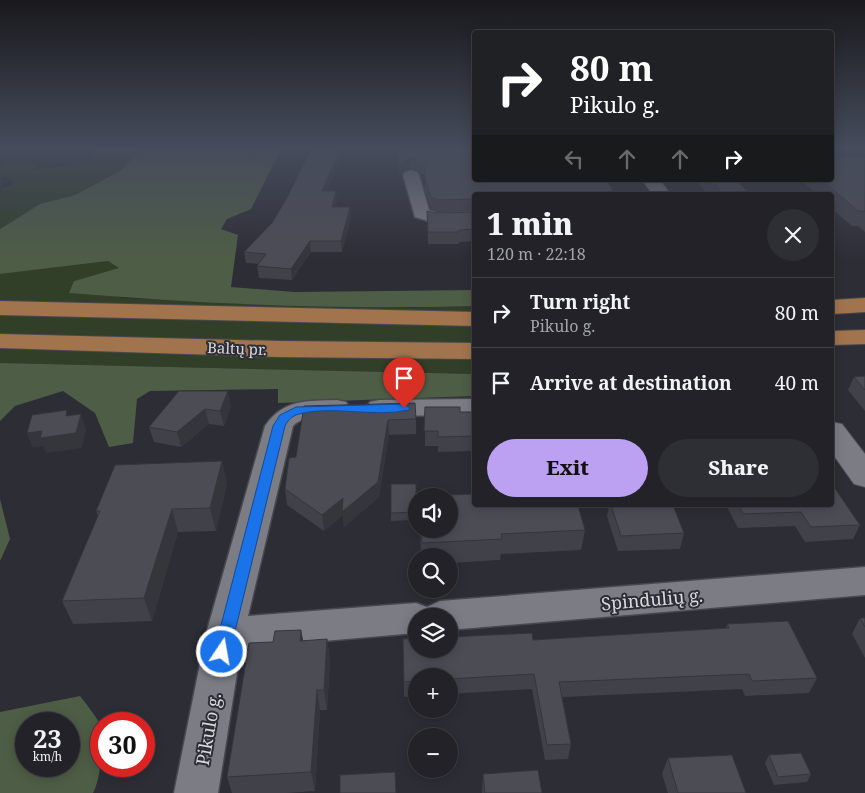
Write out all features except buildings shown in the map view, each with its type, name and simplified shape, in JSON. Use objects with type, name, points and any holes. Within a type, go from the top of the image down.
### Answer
[{"type":"main road","points":[[834,306],[865,305]]},
{"type":"main road","points":[[0,308],[472,319]]},
{"type":"main road","points":[[834,338],[865,337]]},
{"type":"main road","name":"Baltų pr.","points":[[0,341],[289,349],[472,351]]},
{"type":"main road","points":[[834,434],[865,476]]},
{"type":"street","points":[[414,186],[421,213],[434,218],[472,217]]},
{"type":"street","name":"Pikulo g.","points":[[196,793],[225,634],[279,426],[284,417],[296,411],[315,409],[472,407]]},
{"type":"street","name":"Spindulių g.","points":[[458,615],[865,581]]},
{"type":"street","points":[[225,634],[408,619]]},
{"type":"green space","points":[[12,186],[92,186],[75,195],[40,204],[0,229],[0,188]]},
{"type":"green space","points":[[92,186],[262,186],[251,209],[227,219],[221,229],[238,235],[231,287],[295,292],[472,290],[472,306],[323,307],[69,293],[74,281],[119,268],[108,261],[0,274],[0,229],[40,204],[75,195]]},
{"type":"green space","points":[[108,261],[120,268],[74,281],[122,298],[407,308],[472,306],[472,313],[0,302],[0,274]]},
{"type":"green space","points":[[0,314],[348,324],[472,325],[472,344],[297,342],[0,333]]},
{"type":"green space","points":[[0,349],[472,360],[472,374],[0,363]]},
{"type":"green space","points":[[0,363],[472,374],[472,396],[278,403],[278,389],[150,391],[137,399],[133,443],[109,447],[95,413],[63,391],[15,406],[0,421]]},
{"type":"green space","points":[[0,499],[10,539],[0,561]]},
{"type":"green space","points":[[80,696],[92,712],[90,712],[90,777],[98,777],[93,793],[0,793],[0,712]]},
{"type":"route","points":[[222,652],[279,426],[284,417],[296,411],[315,409],[404,408]]}]
